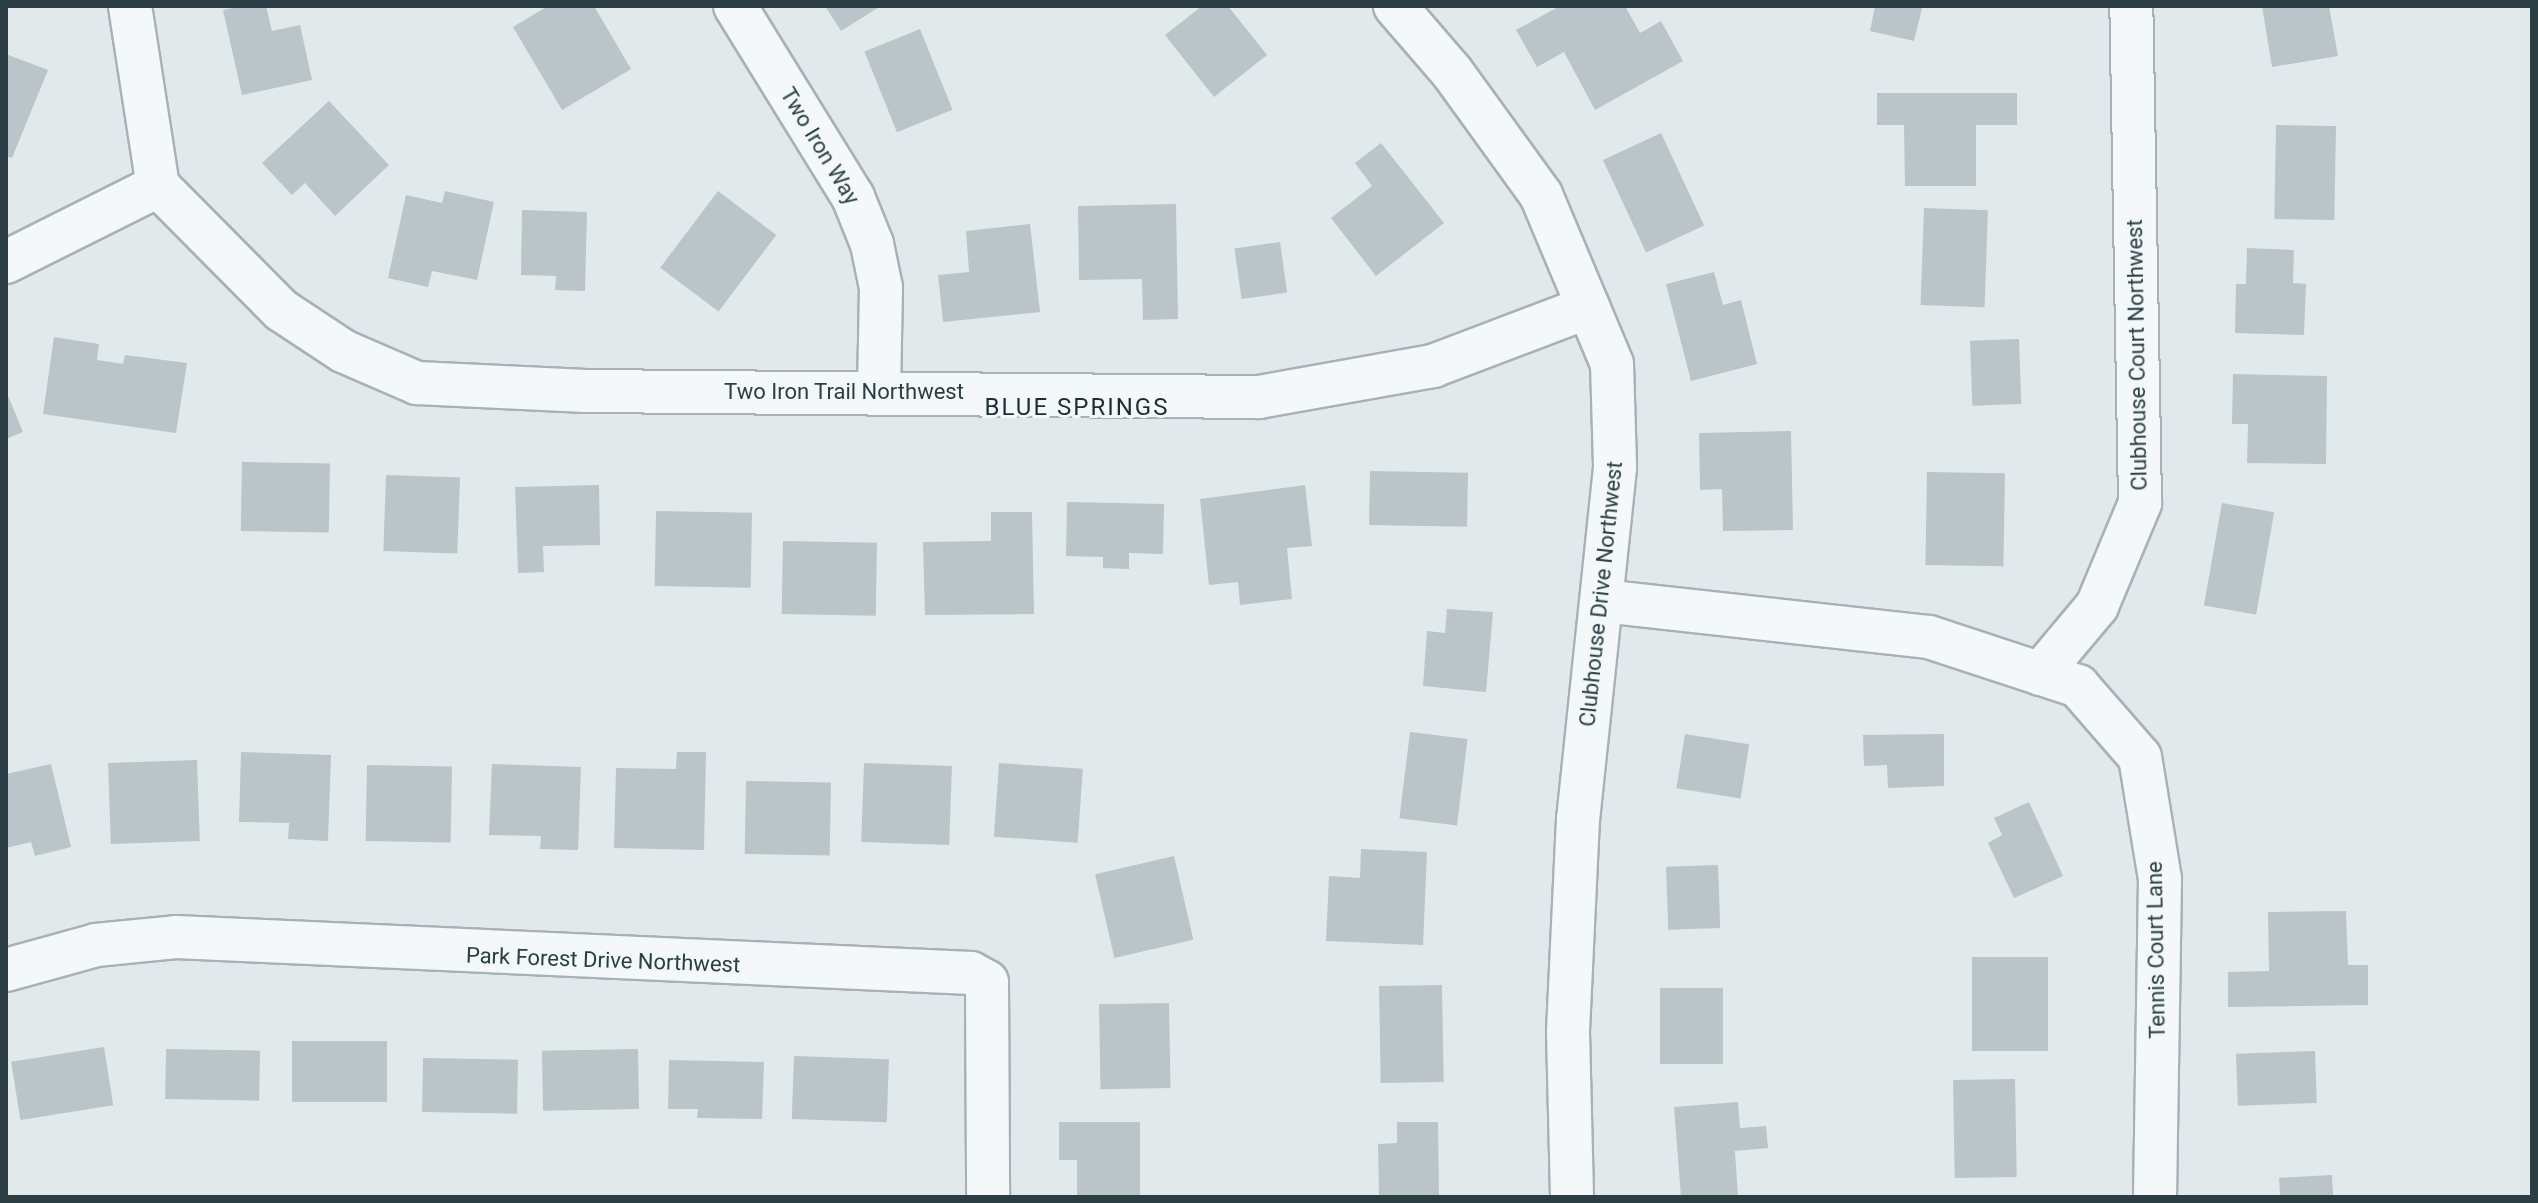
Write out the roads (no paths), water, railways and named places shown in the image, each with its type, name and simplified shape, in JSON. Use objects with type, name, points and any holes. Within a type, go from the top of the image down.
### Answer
[{"type":"street","points":[[6,262],[158,186],[130,6]]},
{"type":"street","name":"Two Iron Way","points":[[735,6],[853,197],[872,244],[881,288],[879,391]]},
{"type":"street","name":"Clubhouse Drive Northwest","points":[[1395,6],[1452,72],[1541,195],[1612,364],[1615,468],[1578,834],[1568,1032],[1572,1197]]},
{"type":"street","name":"Clubhouse Court Northwest","points":[[2040,674],[2097,606],[2140,503],[2131,6]]},
{"type":"street","name":"Two Iron Trail Northwest","points":[[158,186],[281,310],[343,351],[417,383],[586,391],[879,391],[1259,397],[1433,366],[1588,307]]},
{"type":"street","name":"Tennis Court Lane","points":[[1602,601],[1929,637],[2078,686],[2140,757],[2160,879],[2155,1197]]},
{"type":"street","name":"Park Forest Drive Northwest","points":[[6,970],[96,945],[176,937],[971,973],[987,982],[988,1197]]},
{"type":"district","name":"BLUE SPRINGS","points":[[1077,408]]}]
